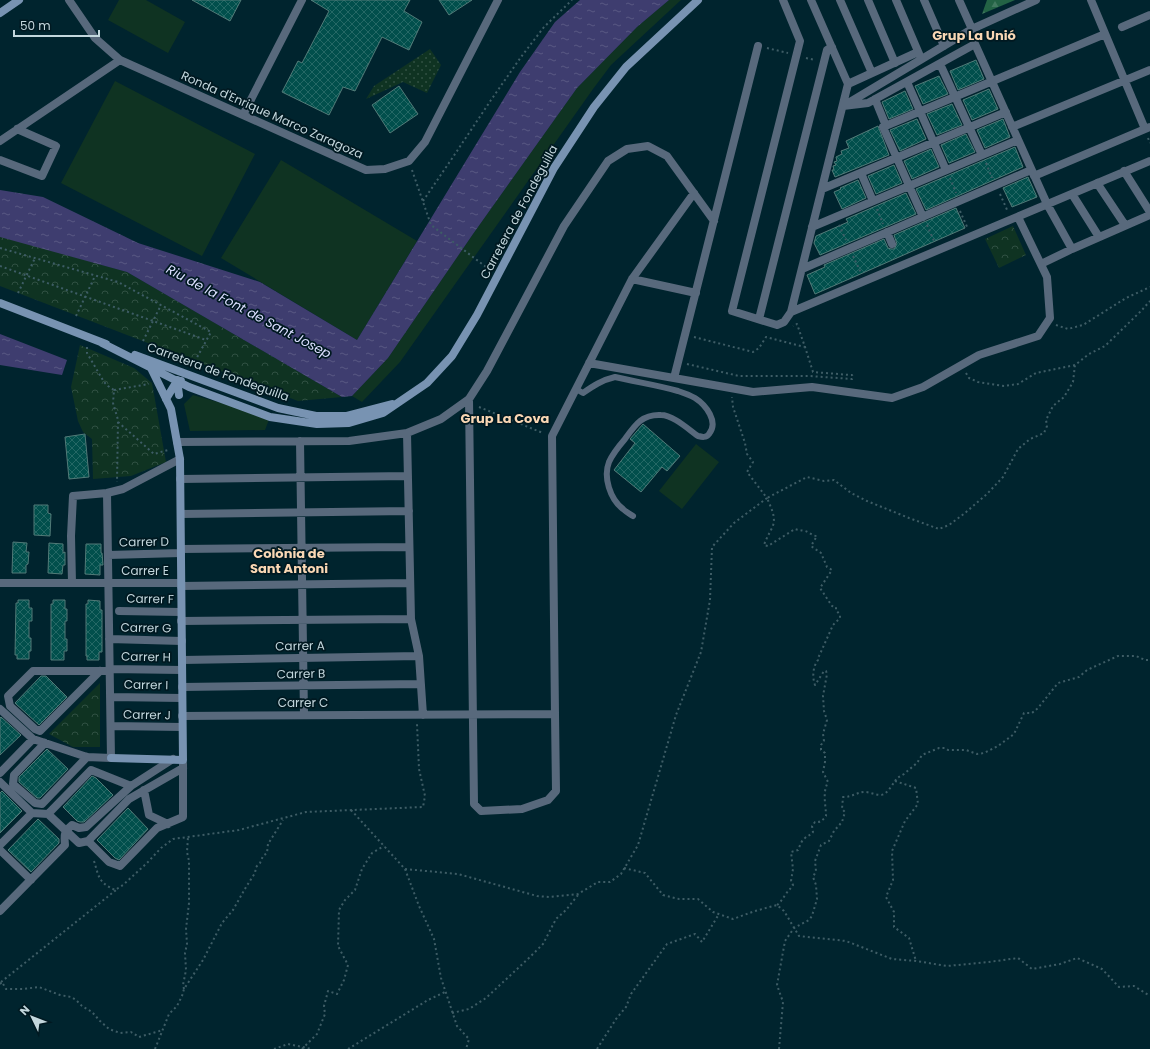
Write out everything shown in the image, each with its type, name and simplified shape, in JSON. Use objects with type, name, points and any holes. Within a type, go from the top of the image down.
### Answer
[{"type":"main road","points":[[0,13],[19,0]]},
{"type":"main road","name":"Carretera de Fondeguilla","points":[[102,343],[189,387],[270,417],[317,424],[349,423],[383,413],[427,383],[452,356],[477,315],[554,168],[594,107],[626,67],[698,0]]},
{"type":"main road","name":"Carretera de Fondeguilla","points":[[0,303],[102,343],[278,408],[316,416],[346,416],[398,402]]},
{"type":"main road","points":[[111,758],[182,760],[180,459],[171,409],[151,368]]},
{"type":"main road","points":[[169,368],[177,381],[179,395]]},
{"type":"main road","points":[[166,399],[177,381],[190,379],[221,392],[234,392]]},
{"type":"main road","points":[[171,409],[179,395],[189,387]]},
{"type":"street","name":"Ronda d'Enrique Marco Zaragoza","points":[[69,0],[95,38],[120,60],[366,170],[385,169],[409,160],[425,142],[498,0]]},
{"type":"street","points":[[243,115],[302,0]]},
{"type":"street","points":[[784,0],[800,41],[732,311],[777,325],[784,322],[791,312],[848,84],[811,0]]},
{"type":"street","points":[[840,0],[872,73]]},
{"type":"street","points":[[868,0],[895,63]]},
{"type":"street","points":[[896,0],[920,56]]},
{"type":"street","points":[[924,0],[944,46]]},
{"type":"street","points":[[848,84],[895,63],[920,56],[944,46],[972,29],[1036,0]]},
{"type":"street","points":[[802,269],[923,216],[1147,128],[1124,80],[1091,0]]},
{"type":"street","points":[[961,1],[972,29]]},
{"type":"street","points":[[1122,27],[1150,15]]},
{"type":"street","points":[[923,216],[883,127],[1105,34]]},
{"type":"street","points":[[843,106],[868,103],[975,44],[1047,204],[1072,249]]},
{"type":"street","points":[[674,378],[758,46]]},
{"type":"street","points":[[759,319],[826,50],[832,47]]},
{"type":"street","points":[[843,106],[920,56]]},
{"type":"street","points":[[0,140],[120,60]]},
{"type":"street","points":[[940,64],[982,155]]},
{"type":"street","points":[[1012,127],[1150,70]]},
{"type":"street","points":[[907,82],[946,170]]},
{"type":"street","points":[[875,99],[886,126]]},
{"type":"street","points":[[822,189],[1006,112]]},
{"type":"street","points":[[0,160],[42,176],[56,146],[17,129]]},
{"type":"street","points":[[812,227],[1018,140]]},
{"type":"street","points":[[177,442],[349,441],[408,433],[441,419],[469,399],[487,371],[564,226],[608,161],[628,149],[648,146],[667,156],[714,221]]},
{"type":"street","points":[[791,312],[1150,161]]},
{"type":"street","points":[[1041,264],[1150,213],[1124,171]]},
{"type":"street","points":[[861,173],[873,201]]},
{"type":"street","points":[[1097,183],[1125,225]]},
{"type":"street","points":[[469,399],[474,804],[481,811],[522,809],[548,800],[556,791],[552,436],[632,279],[694,194]]},
{"type":"street","points":[[1072,194],[1099,237]]},
{"type":"street","points":[[589,363],[753,392],[812,387],[892,398],[923,387],[979,355],[1038,336],[1050,318],[1047,276],[1018,217]]},
{"type":"street","points":[[887,232],[892,244]]},
{"type":"street","points":[[632,279],[696,292]]},
{"type":"street","points":[[408,433],[411,619],[419,656],[421,684],[420,715]]},
{"type":"street","points":[[300,441],[304,716]]},
{"type":"street","points":[[72,583],[72,496],[107,493],[124,489],[180,459]]},
{"type":"street","points":[[180,478],[408,476]]},
{"type":"street","points":[[0,709],[33,739],[87,757],[111,758],[107,493]]},
{"type":"street","points":[[181,514],[409,511]]},
{"type":"street","name":"Carrer D","points":[[108,555],[181,551],[409,547]]},
{"type":"street","name":"Carrer E","points":[[0,583],[181,585],[410,583]]},
{"type":"street","name":"Carrer F","points":[[119,611],[181,612]]},
{"type":"street","points":[[181,621],[411,619]]},
{"type":"street","name":"Carrer G","points":[[109,640],[182,641]]},
{"type":"street","name":"Carrer A","points":[[182,660],[419,656]]},
{"type":"street","name":"Carrer H","points":[[100,671],[40,731],[35,729],[10,706],[8,696],[33,672],[110,670],[182,670]]},
{"type":"street","name":"Carrer B","points":[[182,687],[421,684]]},
{"type":"street","name":"Carrer I","points":[[110,697],[182,698]]},
{"type":"street","name":"Carrer C","points":[[182,716],[555,714]]},
{"type":"street","name":"Carrer J","points":[[111,726],[182,727]]},
{"type":"street","points":[[0,773],[33,739]]},
{"type":"street","points":[[45,743],[14,775],[13,784],[35,803],[42,804],[87,757]]},
{"type":"street","points":[[0,912],[66,845],[64,837],[66,831],[72,825],[79,828],[86,827],[131,786],[172,759]]},
{"type":"street","points":[[88,841],[109,862],[120,866],[157,828],[183,817],[182,760]]},
{"type":"street","points":[[0,845],[32,814],[48,814],[79,843],[88,841],[129,799],[183,768]]},
{"type":"street","points":[[48,814],[91,770],[131,786]]},
{"type":"street","points":[[0,782],[32,814]]},
{"type":"street","points":[[144,790],[149,815],[168,824]]},
{"type":"street","points":[[0,850],[31,880]]},
{"type":"lane","points":[[576,389],[583,392],[599,382],[615,377],[666,388],[695,398],[705,406],[712,418],[713,424],[710,434],[703,438],[670,416],[662,415],[646,417],[634,426],[613,455],[607,469],[608,485],[612,496],[623,510],[633,516]]},
{"type":"path","points":[[423,201],[521,57],[544,27],[572,0]]},
{"type":"path","points":[[758,46],[823,62]]},
{"type":"path","points":[[409,160],[431,225],[498,276]]},
{"type":"path","points":[[946,170],[971,236]]},
{"type":"path","points":[[873,201],[887,232]]},
{"type":"path","points":[[923,216],[938,250]]},
{"type":"path","points":[[0,248],[118,282],[211,332],[195,361]]},
{"type":"path","points":[[18,293],[35,258]]},
{"type":"path","points":[[0,266],[206,340]]},
{"type":"path","points":[[76,316],[95,276]]},
{"type":"path","points":[[1047,323],[1068,329],[1083,325],[1126,298],[1150,287]]},
{"type":"path","points":[[961,365],[969,378],[978,382],[1004,386],[1018,384],[1036,373],[1075,365],[1089,354],[1104,346],[1141,311],[1150,300]]},
{"type":"path","points":[[143,341],[161,305]]},
{"type":"path","points":[[678,361],[739,376],[809,376],[852,379],[852,375],[814,372],[797,324],[784,329],[781,323]]},
{"type":"path","points":[[685,335],[753,352],[759,348],[766,337],[805,347]]},
{"type":"path","points":[[86,344],[87,354],[90,360],[104,382],[114,390],[152,383]]},
{"type":"path","points":[[452,1013],[469,1009],[486,998],[530,958],[542,944],[556,919],[566,910],[578,894],[598,882],[610,882],[621,874],[638,845],[676,715],[701,652],[710,600],[712,547],[734,523],[767,498],[807,477],[824,481],[834,480],[851,493],[939,529],[950,524],[982,499],[1003,477],[1018,449],[1030,439],[1044,432],[1047,426],[1046,420],[1053,406],[1064,397],[1072,382],[1075,365]]},
{"type":"path","points":[[624,868],[645,873],[663,895],[679,899],[698,899],[713,912],[733,919],[777,905],[782,901],[786,893],[791,890],[793,885],[791,881],[793,870],[791,852],[798,850],[801,842],[806,837],[810,836],[813,832],[812,826],[815,822],[819,823],[826,816],[825,794],[828,782],[823,772],[825,753],[821,750],[821,745],[824,741],[823,734],[827,720],[824,711],[823,696],[828,674],[824,671],[815,685],[813,679],[814,667],[833,625],[840,618],[836,607],[832,606],[820,588],[832,570],[827,567],[821,553],[811,546],[817,536],[813,536],[805,531],[794,529],[768,546],[764,546],[765,541],[773,527],[774,517],[767,498],[747,472],[754,462],[746,454],[745,443],[734,407],[731,388]]},
{"type":"path","points":[[114,390],[113,403],[117,413],[118,422],[117,485]]},
{"type":"path","points":[[469,399],[474,405],[552,436]]},
{"type":"path","points":[[118,422],[154,454],[168,450]]},
{"type":"path","points":[[779,1049],[783,1002],[777,985],[785,941],[794,928],[809,920],[812,916],[817,899],[816,885],[813,877],[816,871],[815,861],[821,845],[829,841],[834,831],[842,822],[845,812],[842,809],[843,797],[853,796],[860,792],[880,795],[884,794],[897,778],[917,764],[922,755],[939,748],[945,748],[948,750],[966,750],[977,754],[984,753],[998,746],[1014,734],[1024,713],[1032,713],[1038,708],[1058,683],[1079,677],[1087,670],[1118,656],[1136,656],[1145,660],[1150,660]]},
{"type":"path","points":[[163,1030],[139,1038],[131,1032],[120,1033],[109,1029],[100,1022],[92,1012],[71,997],[60,995],[39,987],[6,989],[1,983],[124,885],[161,848],[173,839],[239,830],[306,812],[423,807],[425,796],[419,770],[420,715]]},
{"type":"path","points":[[895,781],[916,788],[918,804],[905,821],[892,851],[893,880],[886,897],[894,912],[894,928],[909,938],[916,961]]},
{"type":"path","points":[[351,810],[405,869],[419,906],[434,939],[441,978],[452,1013],[457,1026],[469,1039],[466,1049]]},
{"type":"path","points":[[155,1049],[169,1014],[177,1006],[184,989],[203,960],[222,923],[233,910],[251,880],[255,873],[256,867],[260,863],[263,856],[268,853],[268,844],[284,819]]},
{"type":"path","points":[[184,989],[183,985],[186,970],[185,953],[187,944],[186,929],[189,903],[189,861],[187,852],[188,837]]},
{"type":"path","points":[[302,1048],[317,1034],[325,1014],[324,1006],[328,991],[337,994],[344,980],[348,965],[338,946],[339,910],[345,900],[355,890],[362,869],[372,853],[384,846]]},
{"type":"path","points":[[94,861],[104,885],[114,890],[124,885]]},
{"type":"path","points":[[405,869],[458,874],[537,896],[549,897],[578,894]]},
{"type":"path","points":[[777,905],[784,911],[799,936],[846,941],[892,959],[947,966],[1018,958],[1032,969],[1060,964],[1077,958],[1102,969],[1119,987],[1134,986],[1150,996]]},
{"type":"path","points":[[598,1049],[616,1019],[626,1007],[631,994],[667,944],[695,934],[702,942],[719,914]]},
{"type":"path","points":[[348,1049],[428,1000],[445,992]]},
{"type":"path","points":[[274,1049],[288,1044],[312,1049]]},
{"type":"green space","points":[[119,0],[146,0],[185,22],[168,53],[108,20]]},
{"type":"green space","points":[[669,0],[681,0],[611,65],[400,362],[362,402],[352,396],[388,358],[473,234],[577,88],[637,27]]},
{"type":"green space","points":[[987,0],[1015,0],[982,14]]},
{"type":"green space","points":[[430,49],[441,65],[427,93],[403,82],[366,99],[374,86]]},
{"type":"green space","points":[[115,81],[255,154],[202,256],[61,183]]},
{"type":"green space","points":[[281,160],[417,241],[357,340],[221,258]]},
{"type":"green space","points":[[1013,226],[1026,255],[999,268],[985,239]]},
{"type":"green space","points":[[0,236],[127,272],[342,397],[298,401],[0,286]]},
{"type":"green space","points":[[80,345],[134,368],[152,383],[166,462],[131,476],[93,479],[92,439],[83,432],[78,421],[71,387]]},
{"type":"green space","points":[[193,395],[270,417],[265,430],[190,431],[184,404]]},
{"type":"green space","points":[[696,444],[719,462],[682,509],[659,491]]},
{"type":"green space","points":[[100,683],[100,747],[73,747],[49,734]]},
{"type":"water","name":"Riu de la Font de Sant Josep","points":[[580,0],[669,0],[637,27],[577,88],[473,234],[388,358],[352,396],[342,397],[127,272],[0,237],[0,190],[43,197],[138,243],[260,282],[357,340],[520,72],[555,22]]},
{"type":"water","points":[[0,334],[67,360],[62,375],[0,365]]},
{"type":"building","points":[[192,0],[241,0],[230,21]]},
{"type":"building","points":[[311,0],[410,0],[404,11],[422,22],[409,50],[382,37],[355,91],[343,87],[329,115],[282,92],[298,61],[302,63],[329,11]]},
{"type":"building","points":[[439,0],[472,0],[449,15]]},
{"type":"building","points":[[976,60],[984,79],[958,90],[950,71]]},
{"type":"building","points":[[939,76],[948,94],[923,104],[915,86]]},
{"type":"building","points":[[399,86],[418,114],[390,133],[372,105]]},
{"type":"building","points":[[989,89],[998,109],[972,120],[963,100]]},
{"type":"building","points":[[905,91],[913,109],[889,119],[882,102]]},
{"type":"building","points":[[952,104],[962,125],[937,135],[927,114]]},
{"type":"building","points":[[917,119],[926,139],[900,151],[890,130]]},
{"type":"building","points":[[1003,119],[1010,137],[985,148],[977,130]]},
{"type":"building","points":[[878,126],[889,155],[835,177],[832,170],[834,170],[833,166],[836,165],[834,162],[837,161],[836,157],[842,154],[841,151],[849,148],[846,141]]},
{"type":"building","points":[[966,134],[975,152],[949,163],[941,145]]},
{"type":"building","points":[[1015,147],[1023,167],[926,210],[916,189]]},
{"type":"building","points":[[931,149],[939,167],[912,179],[904,161]]},
{"type":"building","points":[[894,165],[902,183],[876,194],[868,176]]},
{"type":"building","points":[[1028,177],[1037,197],[1012,207],[1003,188]]},
{"type":"building","points":[[858,180],[866,198],[842,209],[834,192]]},
{"type":"building","points":[[906,193],[916,214],[820,255],[814,243],[816,236],[848,222],[846,219]]},
{"type":"building","points":[[956,208],[965,228],[815,294],[807,275],[825,267],[824,265],[884,239],[888,248],[894,249],[897,244],[894,235]]},
{"type":"building","points":[[643,424],[680,456],[667,471],[662,467],[641,492],[614,470],[635,443],[630,439]]},
{"type":"building","points":[[85,434],[89,477],[69,479],[65,437]]},
{"type":"building","points":[[34,505],[48,505],[48,513],[51,514],[50,536],[34,535]]},
{"type":"building","points":[[13,542],[27,543],[26,552],[29,552],[26,573],[12,573]]},
{"type":"building","points":[[49,543],[63,544],[63,553],[65,552],[65,565],[63,565],[62,574],[48,573]]},
{"type":"building","points":[[86,544],[101,544],[103,565],[100,565],[100,575],[85,574]]},
{"type":"building","points":[[18,600],[29,600],[29,608],[32,608],[32,621],[29,621],[31,651],[29,651],[29,659],[17,659],[17,655],[15,655],[16,603],[18,603]]},
{"type":"building","points":[[53,600],[65,600],[65,609],[67,609],[65,639],[67,639],[67,651],[64,651],[64,660],[51,660],[51,604],[53,604]]},
{"type":"building","points":[[88,600],[100,601],[100,610],[102,610],[102,652],[99,652],[99,660],[87,660],[86,656],[86,604],[88,604]]},
{"type":"building","points":[[41,676],[46,676],[67,697],[39,725],[15,703]]},
{"type":"building","points":[[1,717],[21,735],[0,755],[0,718]]},
{"type":"building","points":[[47,749],[68,769],[40,798],[37,798],[19,782],[19,777]]},
{"type":"building","points":[[92,776],[96,778],[113,795],[84,822],[80,822],[77,821],[63,807]]},
{"type":"building","points":[[2,791],[22,811],[0,833],[0,793]]},
{"type":"building","points":[[128,808],[148,829],[119,860],[115,858],[97,840]]},
{"type":"building","points":[[38,819],[59,839],[59,843],[31,872],[8,850]]},
{"type":"district","name":"Grup La Unió","points":[[974,35]]},
{"type":"district","name":"Grup La Cova","points":[[505,418]]},
{"type":"district","name":"Colònia de Sant Antoni","points":[[289,560]]}]
